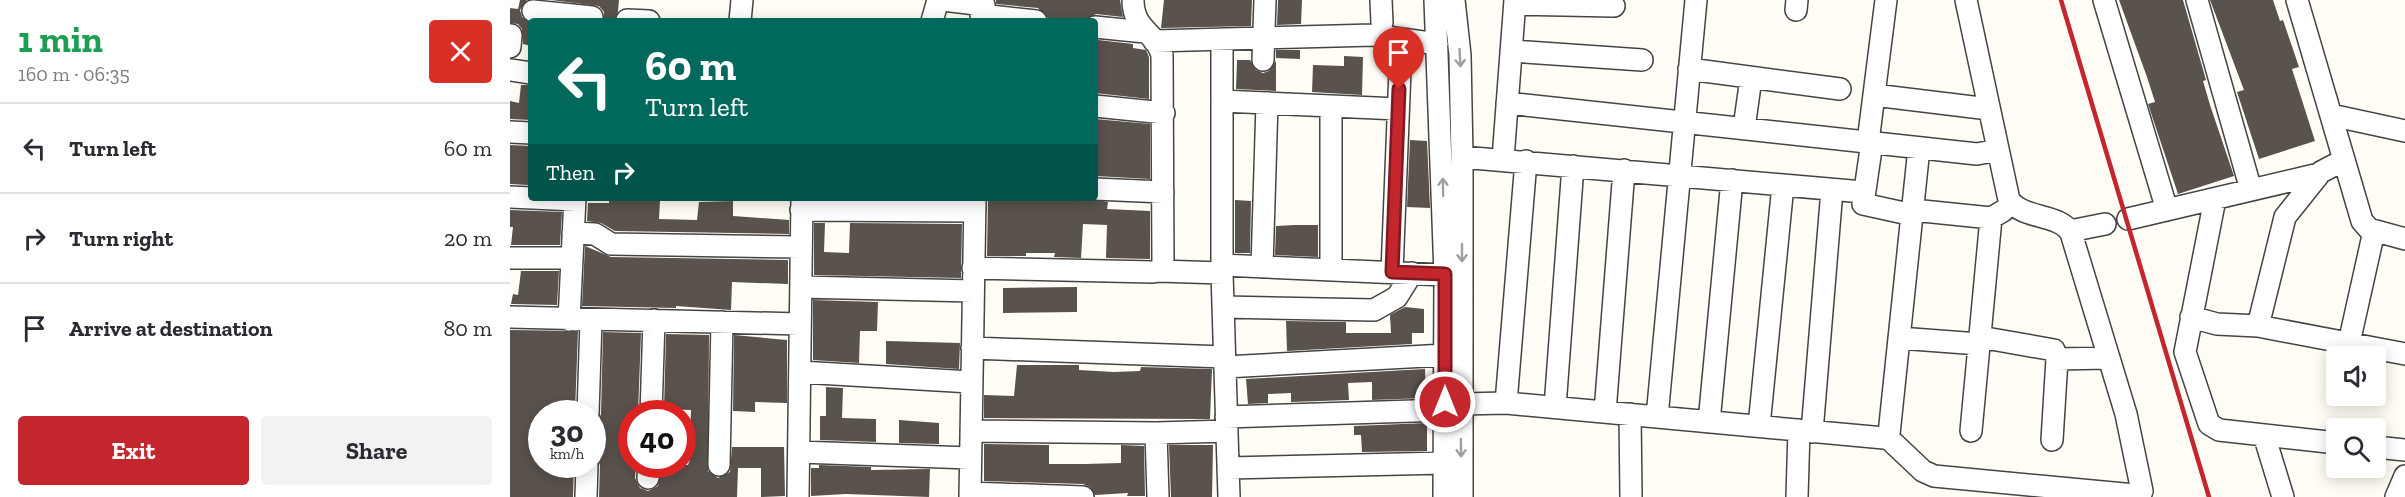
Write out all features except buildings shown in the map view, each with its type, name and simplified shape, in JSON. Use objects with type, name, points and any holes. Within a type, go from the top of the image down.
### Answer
[{"type":"street","points":[[740,18],[742,0]]},
{"type":"street","points":[[933,18],[938,0]]},
{"type":"street","points":[[943,0],[1022,18]]},
{"type":"street","points":[[1133,0],[1134,16],[1160,48],[1162,56],[1163,266],[1159,271]]},
{"type":"street","points":[[1263,60],[1265,0]]},
{"type":"street","points":[[1381,0],[1382,23]]},
{"type":"street","points":[[1435,0],[1445,274],[1445,355],[1455,410],[1462,497]]},
{"type":"street","points":[[1444,497],[1444,463],[1455,410],[1462,157],[1460,55],[1454,0]]},
{"type":"street","points":[[1657,417],[1696,0]]},
{"type":"street","points":[[1886,0],[1862,202],[1866,205],[1913,212],[1991,218],[2012,204]]},
{"type":"street","points":[[1887,437],[1927,474],[1965,488],[2135,495],[2142,491],[2108,358],[2070,231],[2062,225],[2022,212],[2012,204],[1966,0]]},
{"type":"street","points":[[2104,0],[2167,210]]},
{"type":"street","points":[[2197,0],[2251,190]]},
{"type":"street","points":[[2297,0],[2362,221],[2374,231],[2405,239]]},
{"type":"street","points":[[1503,159],[1515,2],[1614,6]]},
{"type":"street","points":[[533,11],[592,13]]},
{"type":"street","points":[[1098,28],[1149,37],[1222,39],[1373,35],[1437,44]]},
{"type":"street","points":[[1222,39],[1222,269],[1229,497]]},
{"type":"street","points":[[1511,51],[1642,60]]},
{"type":"street","points":[[1689,69],[1840,89]]},
{"type":"street","points":[[510,70],[528,73]]},
{"type":"street","points":[[1223,307],[1374,310],[1397,297],[1402,273],[1398,109],[1400,70]]},
{"type":"street","points":[[1744,128],[1751,78]]},
{"type":"street","points":[[1874,95],[1989,109]]},
{"type":"street","points":[[1222,100],[1398,109]]},
{"type":"street","points":[[1262,267],[1267,103]]},
{"type":"street","points":[[1507,103],[1977,154],[1998,150]]},
{"type":"street","points":[[1098,106],[1164,114]]},
{"type":"street","points":[[1331,106],[1331,270]]},
{"type":"street","points":[[2331,115],[2405,131]]},
{"type":"street","points":[[510,132],[528,133]]},
{"type":"street","points":[[1887,437],[1919,148]]},
{"type":"street","points":[[1462,157],[1863,192]]},
{"type":"street","points":[[2128,219],[2319,174],[2344,160]]},
{"type":"street","points":[[1506,403],[1526,161]]},
{"type":"street","points":[[1555,407],[1573,166]]},
{"type":"street","points":[[1605,412],[1624,170]]},
{"type":"street","points":[[2258,326],[2282,222],[2319,174]]},
{"type":"street","points":[[1709,422],[1731,180]]},
{"type":"street","points":[[1759,426],[1783,185]]},
{"type":"street","points":[[1098,189],[1163,192]]},
{"type":"street","points":[[1797,497],[1832,190]]},
{"type":"street","points":[[510,197],[528,198]]},
{"type":"street","points":[[2215,199],[2185,357],[2209,424],[2215,429],[2326,442]]},
{"type":"street","points":[[569,320],[575,201]]},
{"type":"street","points":[[798,497],[802,204],[975,204],[970,495],[1083,497]]},
{"type":"street","points":[[1971,431],[1991,218]]},
{"type":"street","points":[[2070,231],[2105,224]]},
{"type":"street","points":[[2349,343],[2374,231]]},
{"type":"street","points":[[573,232],[595,234],[611,244],[801,248]]},
{"type":"street","points":[[510,258],[572,258]]},
{"type":"street","points":[[973,267],[1159,271],[1262,267],[1445,274]]},
{"type":"street","points":[[801,286],[973,291]]},
{"type":"street","points":[[510,317],[800,324]]},
{"type":"street","points":[[2191,317],[2217,324],[2258,326],[2405,354]]},
{"type":"street","points":[[588,400],[591,320]]},
{"type":"street","points":[[651,400],[654,320]]},
{"type":"street","points":[[719,465],[722,322]]},
{"type":"street","points":[[1899,338],[1980,341],[2051,348],[2057,359],[2052,440]]},
{"type":"street","points":[[972,348],[1224,362],[1445,355]]},
{"type":"street","points":[[2057,359],[2108,358]]},
{"type":"street","points":[[800,372],[971,382]]},
{"type":"street","points":[[971,432],[1156,433],[1226,424],[1455,410],[1506,403],[1881,439],[1887,437]]},
{"type":"street","points":[[1630,414],[1631,497]]},
{"type":"street","points":[[1156,433],[1158,497]]},
{"type":"street","points":[[2264,435],[2283,497]]},
{"type":"street","points":[[2386,448],[2405,450]]},
{"type":"street","points":[[799,452],[970,458]]},
{"type":"street","points":[[1228,468],[1444,463]]},
{"type":"street","points":[[2396,497],[2405,476]]},
{"type":"street","points":[[586,497],[587,478]]},
{"type":"street","points":[[2141,480],[2154,497]]},
{"type":"railway","points":[[2061,0],[2209,497]]},
{"type":"route","points":[[1399,89],[1392,272],[1445,274],[1445,402]]}]
